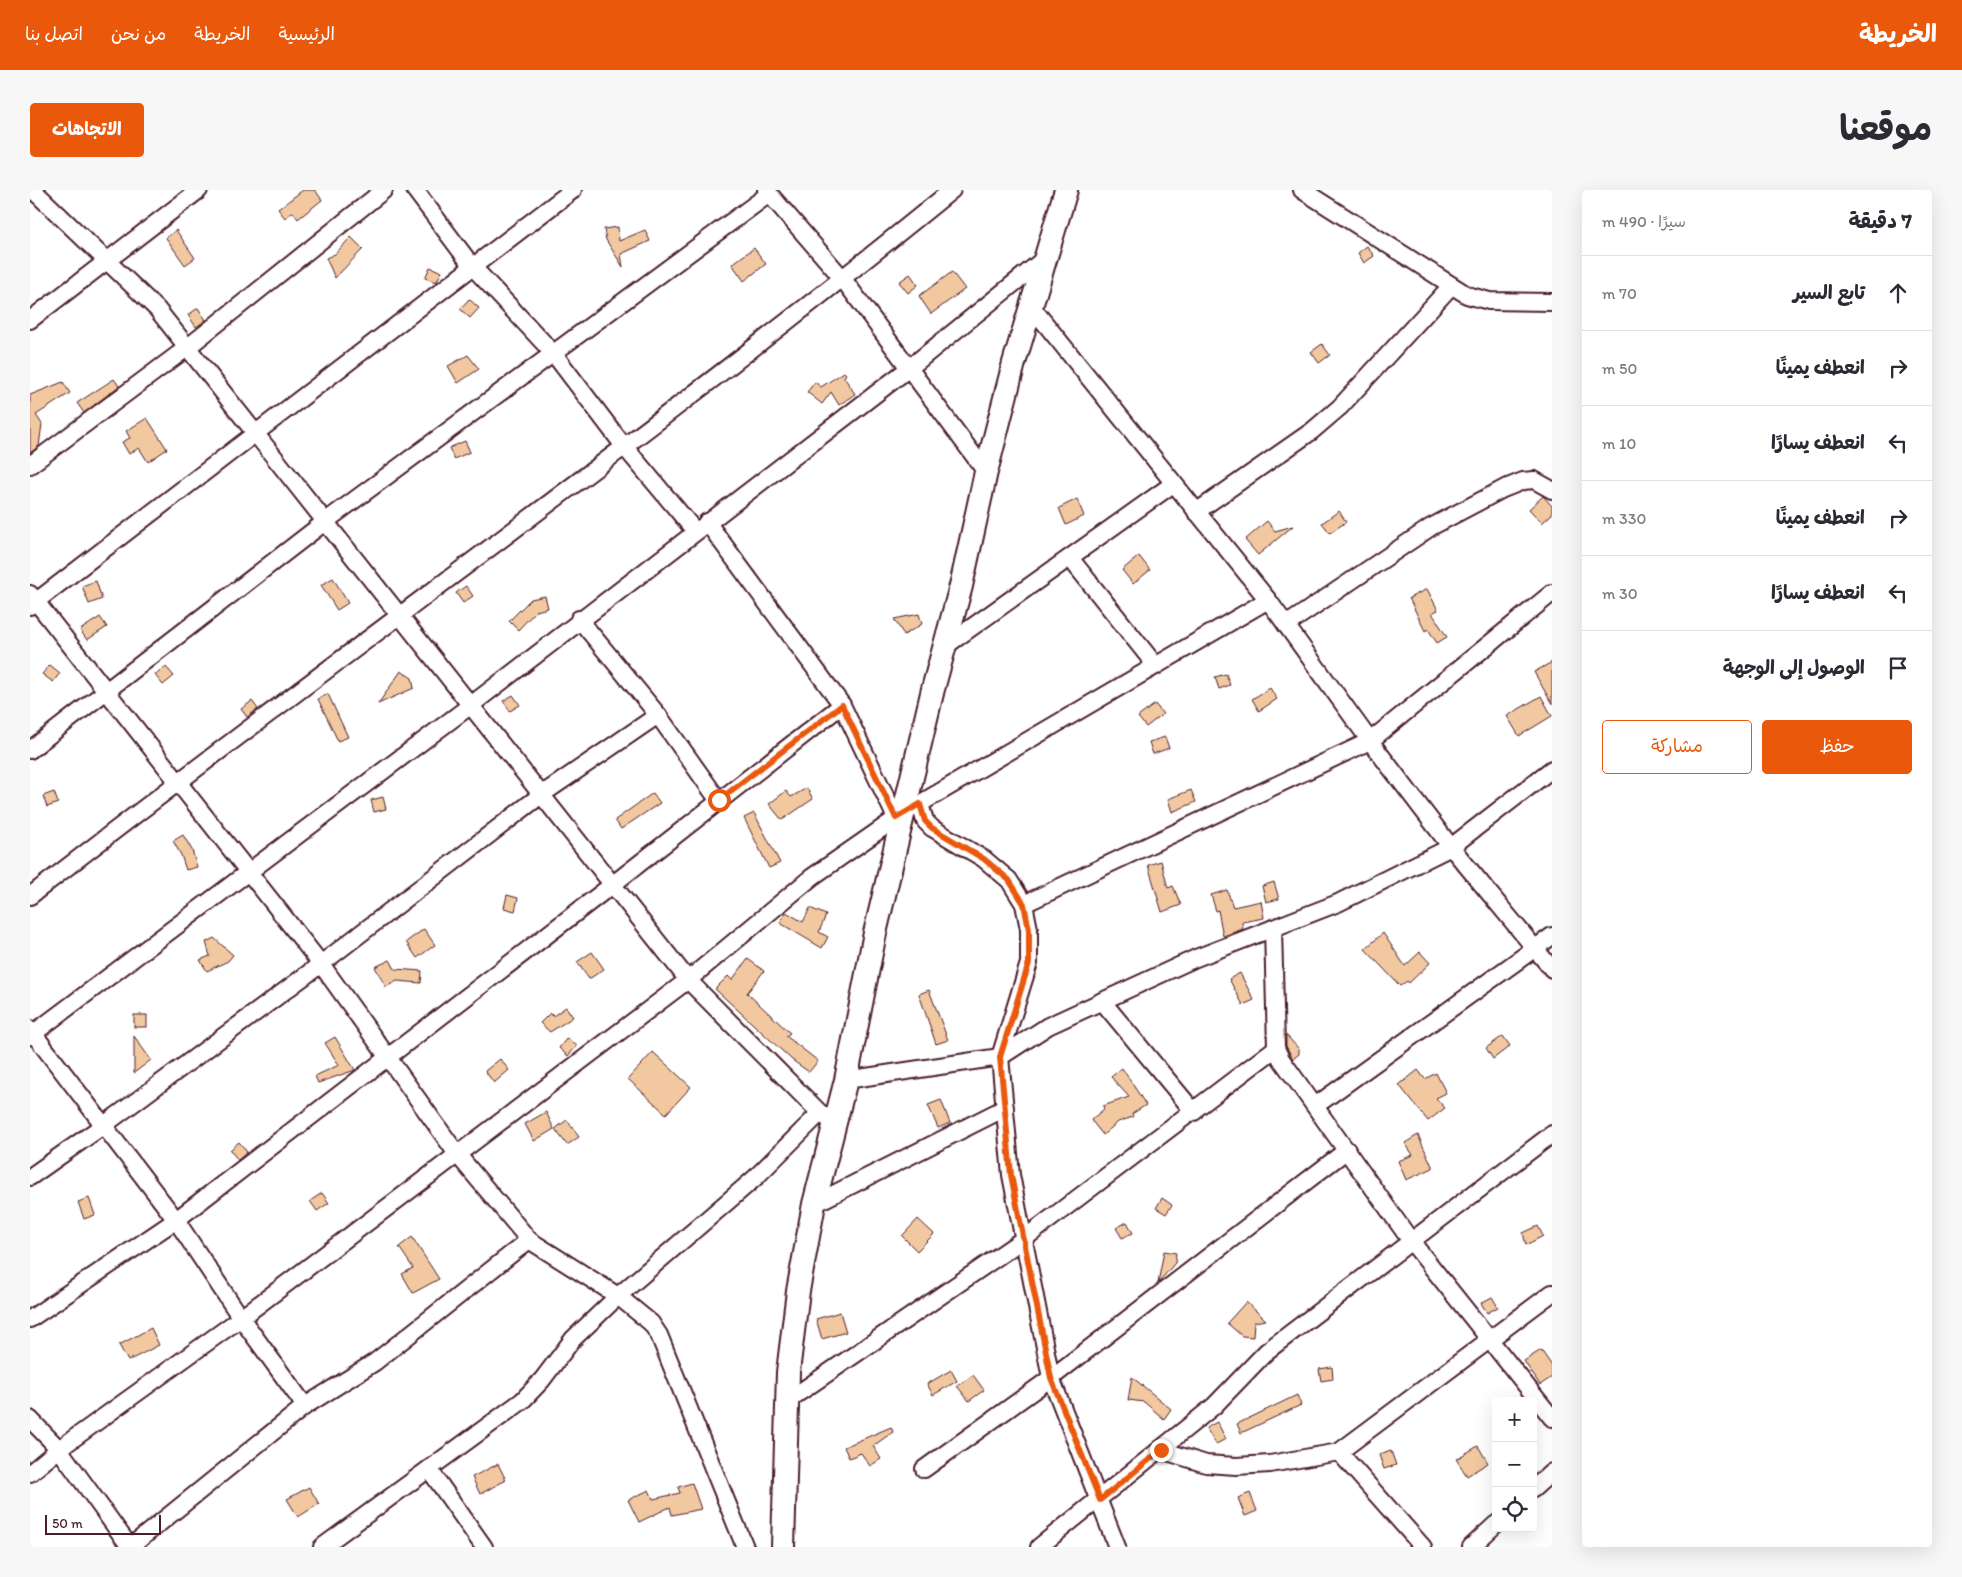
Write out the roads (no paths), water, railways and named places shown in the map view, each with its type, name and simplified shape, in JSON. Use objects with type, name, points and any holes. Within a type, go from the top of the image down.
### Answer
[{"type":"main road","points":[[783,1547],[787,1401],[798,1291],[827,1118],[846,1080],[875,932],[906,812],[986,472],[1044,259],[1066,190]]},
{"type":"street","points":[[33,190],[157,309],[688,980],[827,1118],[618,1296],[573,1339],[542,1380],[522,1401],[322,1547]]},
{"type":"street","points":[[30,320],[198,190]]},
{"type":"street","points":[[30,465],[188,347],[384,190]]},
{"type":"street","points":[[415,190],[472,266],[554,354],[623,446],[701,527],[842,705],[906,812],[925,821],[932,828],[984,859],[1009,880],[1024,904],[1029,930],[1029,963],[1000,1057],[1011,1175],[1025,1238],[1051,1378],[1117,1547]]},
{"type":"street","points":[[573,190],[256,434],[32,600],[321,964],[456,1154],[529,1240],[618,1296],[651,1323],[659,1336],[745,1547]]},
{"type":"street","points":[[30,896],[176,782],[400,615],[843,279],[952,190]]},
{"type":"street","points":[[1302,190],[1418,262],[1467,295],[1489,301],[1552,302]]},
{"type":"street","points":[[30,750],[326,522],[554,354],[768,192],[843,279],[986,472]]},
{"type":"street","points":[[305,1406],[241,1318],[176,1220],[31,1033],[471,705],[579,619],[908,369],[1044,259]]},
{"type":"street","points":[[1196,512],[1312,431],[1340,407],[1451,286]]},
{"type":"street","points":[[1031,306],[1268,600],[1370,741],[1451,847],[1552,969]]},
{"type":"street","points":[[1286,624],[1432,527],[1503,489],[1523,480],[1534,480],[1552,490]]},
{"type":"street","points":[[944,647],[1173,484]]},
{"type":"street","points":[[1070,558],[1156,666]]},
{"type":"street","points":[[1024,904],[1370,741],[1552,593]]},
{"type":"street","points":[[30,1473],[59,1449],[241,1318],[688,980],[812,877],[906,812],[1268,600]]},
{"type":"street","points":[[579,619],[658,715],[719,800]]},
{"type":"street","points":[[30,1319],[176,1220],[612,885],[842,705]]},
{"type":"street","points":[[30,1177],[104,1125],[321,964],[541,795],[658,715]]},
{"type":"street","points":[[846,1080],[1000,1057],[1048,1026],[1196,958],[1338,903],[1451,847],[1552,769]]},
{"type":"street","points":[[1273,928],[1276,1048],[1411,1241],[1552,1418]]},
{"type":"street","points":[[1315,1106],[1552,936]]},
{"type":"street","points":[[1102,1001],[1194,1112]]},
{"type":"street","points":[[787,1401],[1025,1238],[1194,1112],[1276,1048]]},
{"type":"street","points":[[814,1204],[1005,1108]]},
{"type":"street","points":[[1038,1547],[1100,1500],[1214,1406],[1267,1351],[1552,1134]]},
{"type":"street","points":[[924,1469],[1051,1378],[1347,1150]]},
{"type":"street","points":[[30,1419],[59,1449],[130,1547],[305,1406],[375,1362],[529,1240]]},
{"type":"street","points":[[1161,1450],[1206,1464],[1236,1466],[1270,1464],[1339,1452],[1552,1293]]},
{"type":"street","points":[[1339,1452],[1423,1547]]},
{"type":"street","points":[[429,1469],[484,1547]]},
{"type":"street","points":[[1535,1487],[1552,1472]]},
{"type":"street","points":[[1471,1547],[1492,1528]]}]
